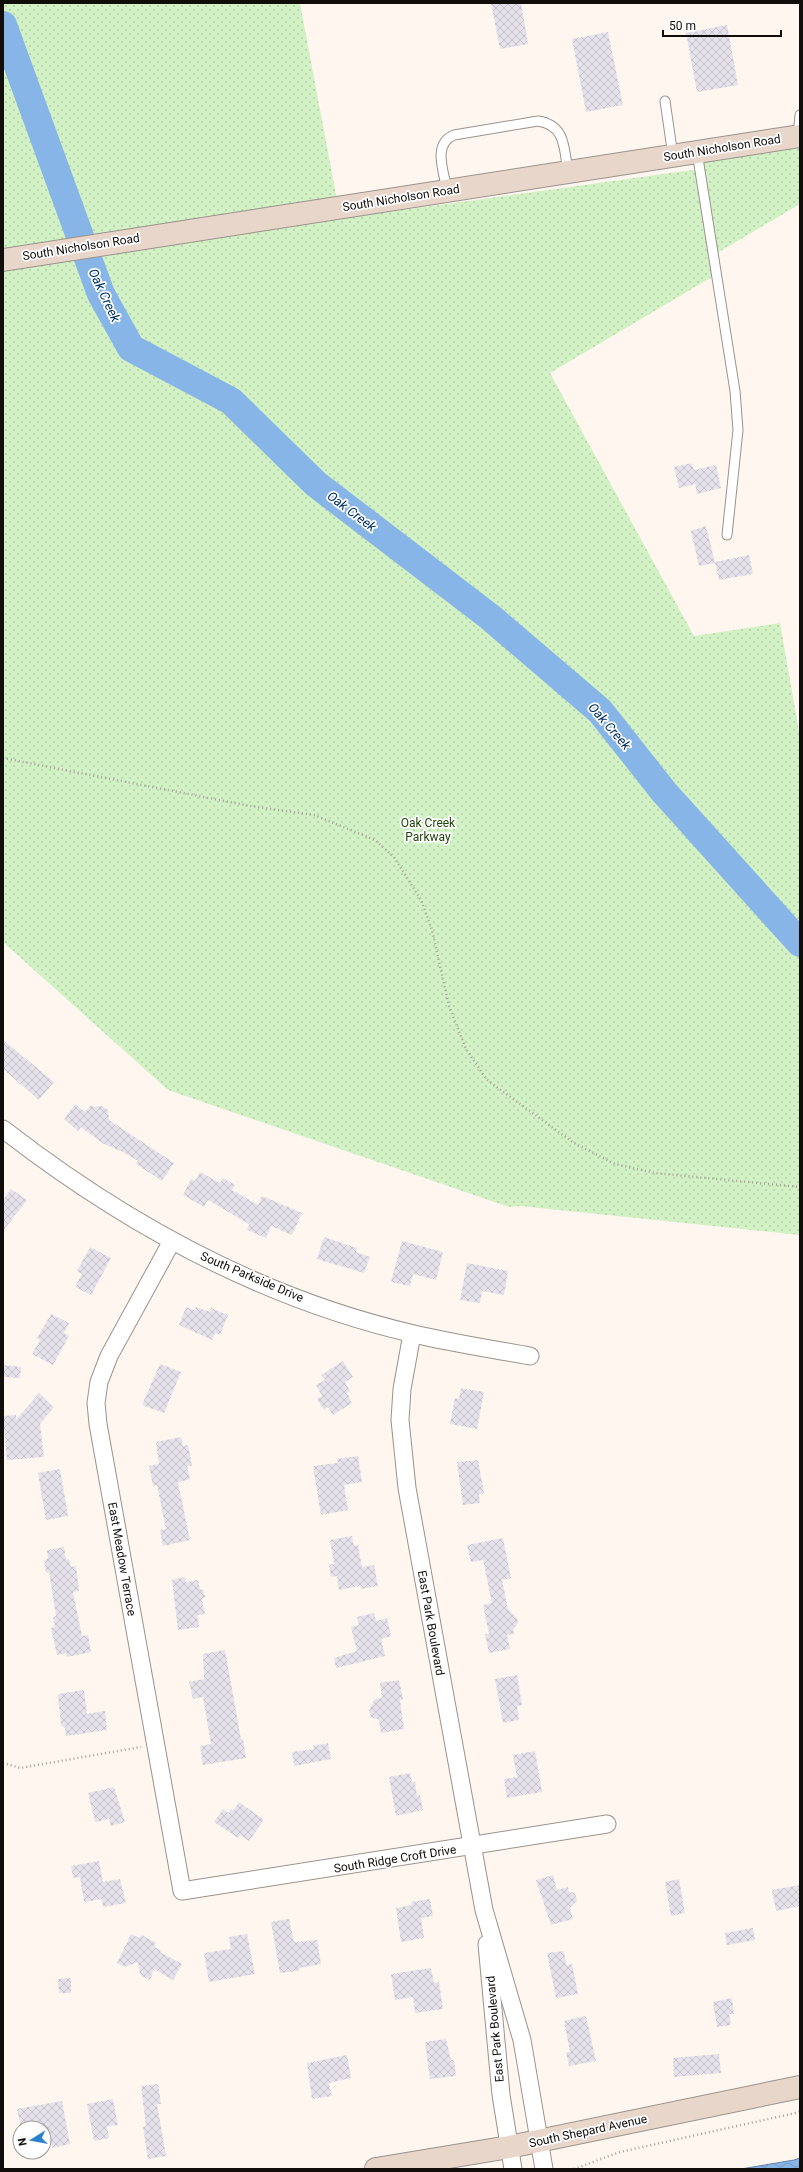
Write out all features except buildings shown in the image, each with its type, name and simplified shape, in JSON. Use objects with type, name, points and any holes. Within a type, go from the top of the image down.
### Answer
[{"type":"street","name":"South Nicholson Road","points":[[3,260],[799,136]]},
{"type":"street","name":"South Parkside Drive","points":[[3,1129],[51,1167],[172,1241],[229,1269],[294,1296],[344,1314],[412,1334],[467,1346],[530,1356]]},
{"type":"street","name":"East Meadow Terrace","points":[[172,1241],[109,1356],[99,1382],[96,1404],[98,1424],[182,1891]]},
{"type":"street","name":"East Park Boulevard","points":[[412,1334],[402,1389],[400,1420],[402,1455],[484,1910],[522,2040],[544,2169]]},
{"type":"street","name":"South Ridge Croft Drive","points":[[182,1891],[472,1847],[607,1824]]},
{"type":"street","name":"East Park Boulevard","points":[[484,1910],[495,2045],[513,2169]]},
{"type":"street","name":"South Shepard Avenue","points":[[376,2169],[509,2147],[800,2087]]},
{"type":"lane","points":[[665,100],[673,156]]},
{"type":"lane","points":[[799,136],[800,115]]},
{"type":"lane","points":[[447,190],[441,157],[441,148],[446,139],[454,136],[538,121],[547,122],[555,128],[562,137],[568,172]]},
{"type":"lane","points":[[697,152],[735,391],[737,422],[727,535]]},
{"type":"path","points":[[3,758],[250,806],[314,815],[375,840],[394,858],[421,900],[432,930],[449,1006],[466,1049],[487,1080],[574,1143],[614,1164],[655,1173],[800,1187]]},
{"type":"path","points":[[3,1763],[20,1768],[156,1744]]},
{"type":"path","points":[[574,2169],[620,2152],[800,2112]]},
{"type":"green space","points":[[3,3],[300,3],[337,200],[3,248]]},
{"type":"green space","name":"Oak Creek Parkway","points":[[800,135],[800,204],[714,255],[717,274],[550,373],[694,636],[780,623],[800,737],[800,1235],[520,1206],[509,1207],[168,1090],[3,942],[3,269],[215,236],[699,169],[696,151]]},
{"type":"water","points":[[800,2158],[800,2169],[741,2169],[794,2160]]},
{"type":"waterway","name":"Oak Creek","points":[[3,25],[101,294],[131,348],[231,401],[316,484],[490,617],[600,711],[664,792],[800,943]]}]
